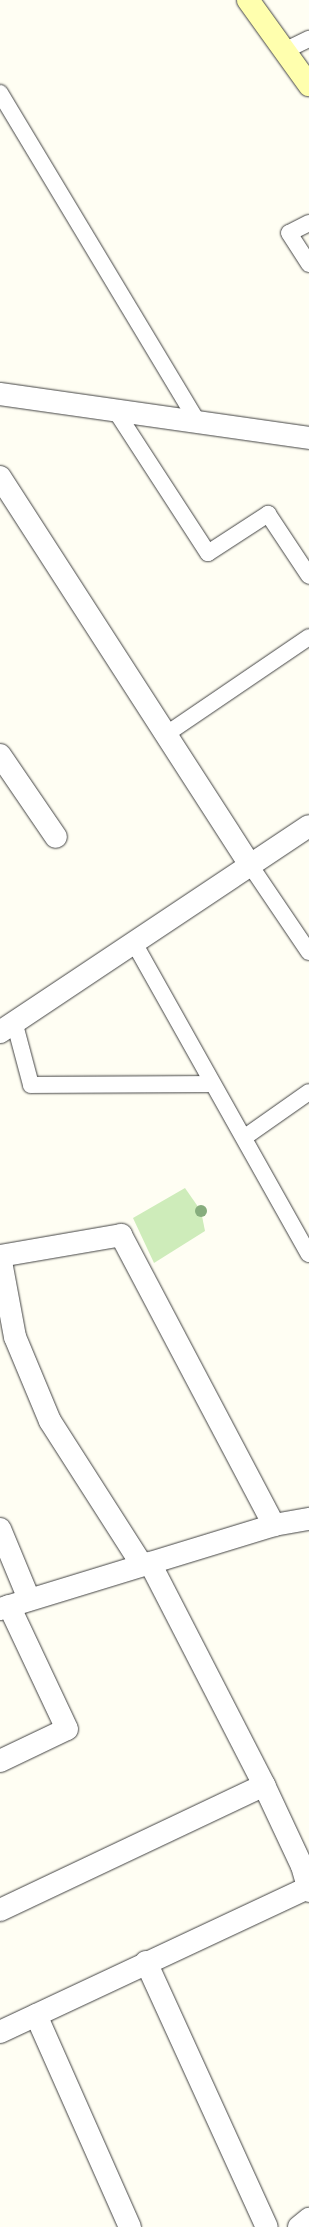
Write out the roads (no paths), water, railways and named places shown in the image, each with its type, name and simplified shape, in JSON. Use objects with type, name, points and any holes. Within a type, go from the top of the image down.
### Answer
[{"type":"main road","points":[[253,1],[284,51],[309,85]]},
{"type":"street","points":[[0,394],[117,413],[197,421],[309,438]]},
{"type":"street","points":[[0,477],[250,865]]},
{"type":"street","points":[[0,755],[56,837]]},
{"type":"street","points":[[7,1026],[133,941],[309,826]]},
{"type":"street","points":[[0,2032],[146,1962],[308,1890],[302,1866],[264,1785],[146,1564],[50,1421],[15,1337],[0,1256],[121,1235],[274,1525]]},
{"type":"street","points":[[13,1605],[274,1525],[309,1519]]},
{"type":"street","points":[[0,1529],[13,1605],[67,1729],[0,1761]]},
{"type":"street","points":[[0,1910],[264,1785]]},
{"type":"street","points":[[146,1962],[267,2227]]},
{"type":"street","points":[[36,2015],[130,2227]]},
{"type":"street","points":[[299,2227],[309,2219]]},
{"type":"lane","points":[[284,51],[309,39]]},
{"type":"lane","points":[[0,93],[197,421]]},
{"type":"lane","points":[[309,223],[289,233],[309,264]]},
{"type":"lane","points":[[117,413],[208,553],[268,514],[309,576]]},
{"type":"lane","points":[[165,735],[309,637]]},
{"type":"lane","points":[[250,865],[309,952]]},
{"type":"lane","points":[[133,941],[211,1084],[245,1137],[309,1254]]},
{"type":"lane","points":[[7,1026],[31,1085],[211,1084]]},
{"type":"lane","points":[[245,1137],[309,1092]]}]
